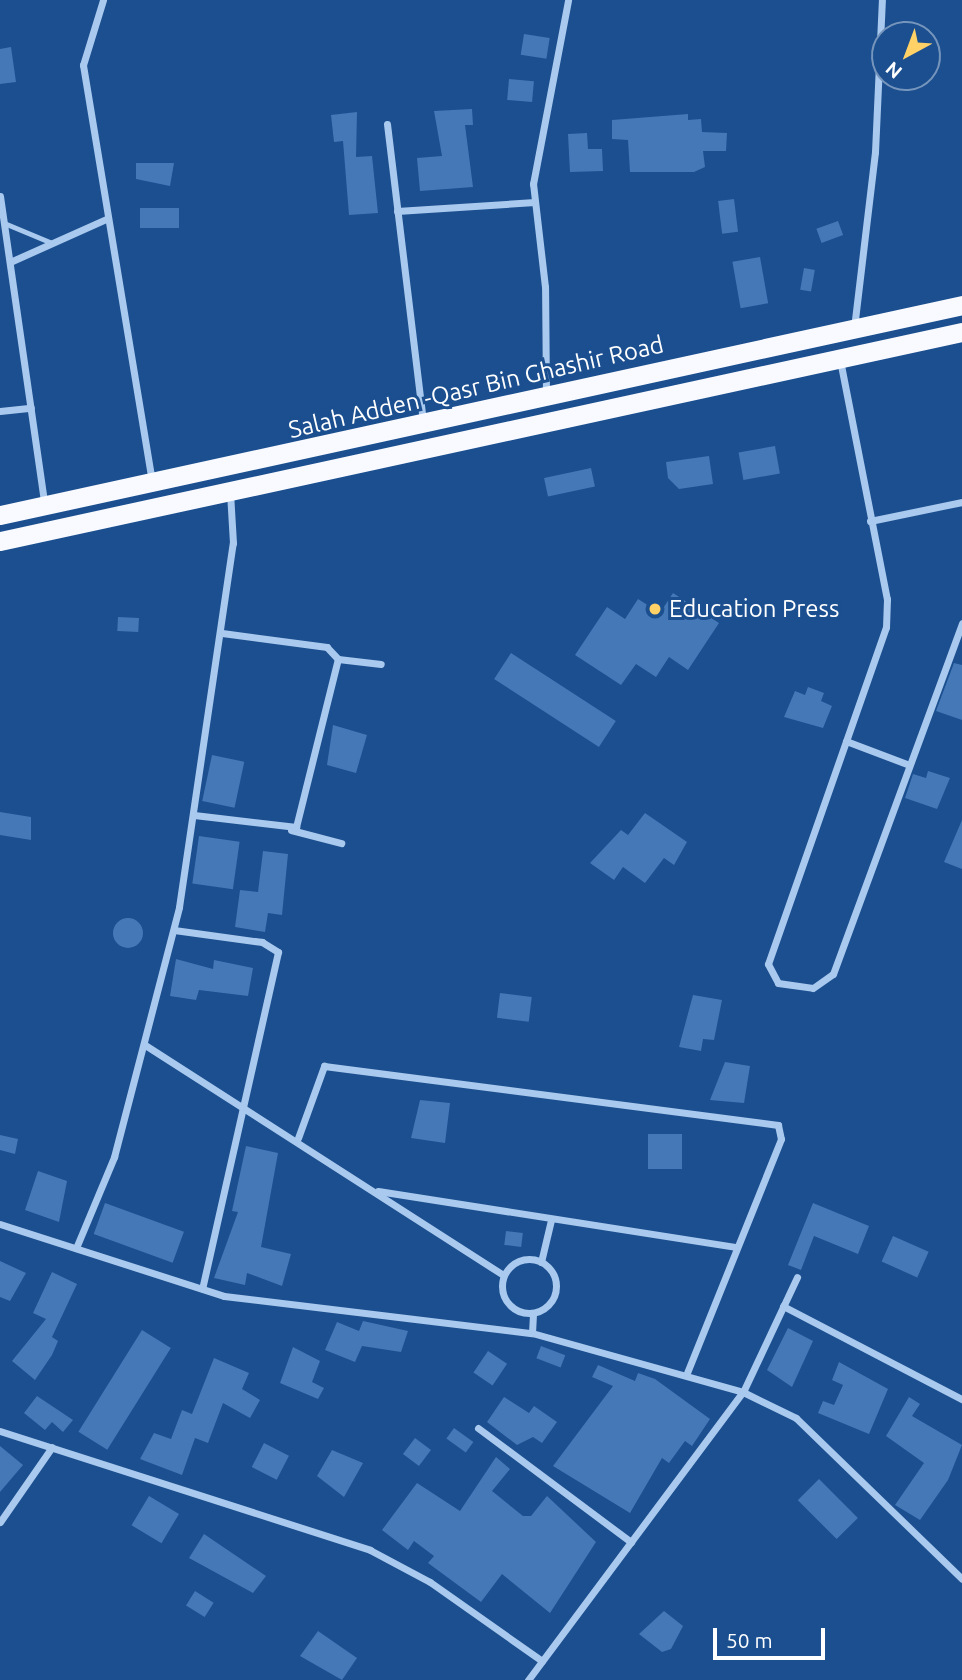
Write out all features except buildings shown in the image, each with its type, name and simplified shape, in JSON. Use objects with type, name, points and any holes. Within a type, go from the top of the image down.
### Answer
[{"type":"highway","name":"Salah Adden -Qasr Bin Ghashir Road","points":[[0,515],[962,305]]},
{"type":"highway","points":[[0,541],[962,332]]},
{"type":"street","points":[[103,0],[83,65],[106,219],[153,482]]},
{"type":"street","points":[[546,395],[533,184],[568,0]]},
{"type":"street","points":[[854,329],[872,191],[883,0]]},
{"type":"street","points":[[387,124],[423,423]]},
{"type":"street","points":[[0,195],[44,504]]},
{"type":"street","points":[[397,211],[535,202]]},
{"type":"street","points":[[10,262],[106,219]]},
{"type":"street","points":[[840,359],[870,521],[886,627],[768,964],[778,983],[813,988],[833,974],[907,764],[962,623]]},
{"type":"street","points":[[0,411],[31,408]]},
{"type":"street","points":[[76,1248],[114,1157],[174,930],[222,634],[233,543],[230,491]]},
{"type":"street","points":[[870,521],[962,502]]},
{"type":"street","points":[[222,634],[327,647],[338,659],[381,664]]},
{"type":"street","points":[[953,649],[962,653]]},
{"type":"street","points":[[291,831],[304,811],[338,659]]},
{"type":"street","points":[[846,741],[907,764]]},
{"type":"street","points":[[194,816],[291,831],[341,843]]},
{"type":"street","points":[[174,930],[272,944],[278,952],[248,1109],[202,1289]]},
{"type":"street","points":[[145,1045],[298,1138],[503,1275],[507,1303],[533,1313],[548,1306],[555,1291],[553,1274],[541,1262],[519,1260],[503,1275]]},
{"type":"street","points":[[298,1138],[324,1066],[767,1120],[779,1125],[781,1139],[687,1373]]},
{"type":"street","points":[[373,1190],[551,1220],[737,1247]]},
{"type":"street","points":[[541,1262],[551,1220]]},
{"type":"street","points":[[0,1224],[202,1289],[332,1311],[532,1332],[687,1373],[743,1392],[796,1418],[962,1579]]},
{"type":"street","points":[[528,1680],[743,1392],[797,1277]]},
{"type":"street","points":[[783,1306],[962,1399]]},
{"type":"street","points":[[532,1332],[533,1313]]},
{"type":"street","points":[[478,1428],[631,1542]]},
{"type":"street","points":[[0,1431],[370,1550],[430,1582],[542,1661]]},
{"type":"street","points":[[0,1522],[52,1447]]},
{"type":"lane","points":[[4,223],[52,243]]},
{"type":"place","name":"Education Press","points":[[655,609]]}]
